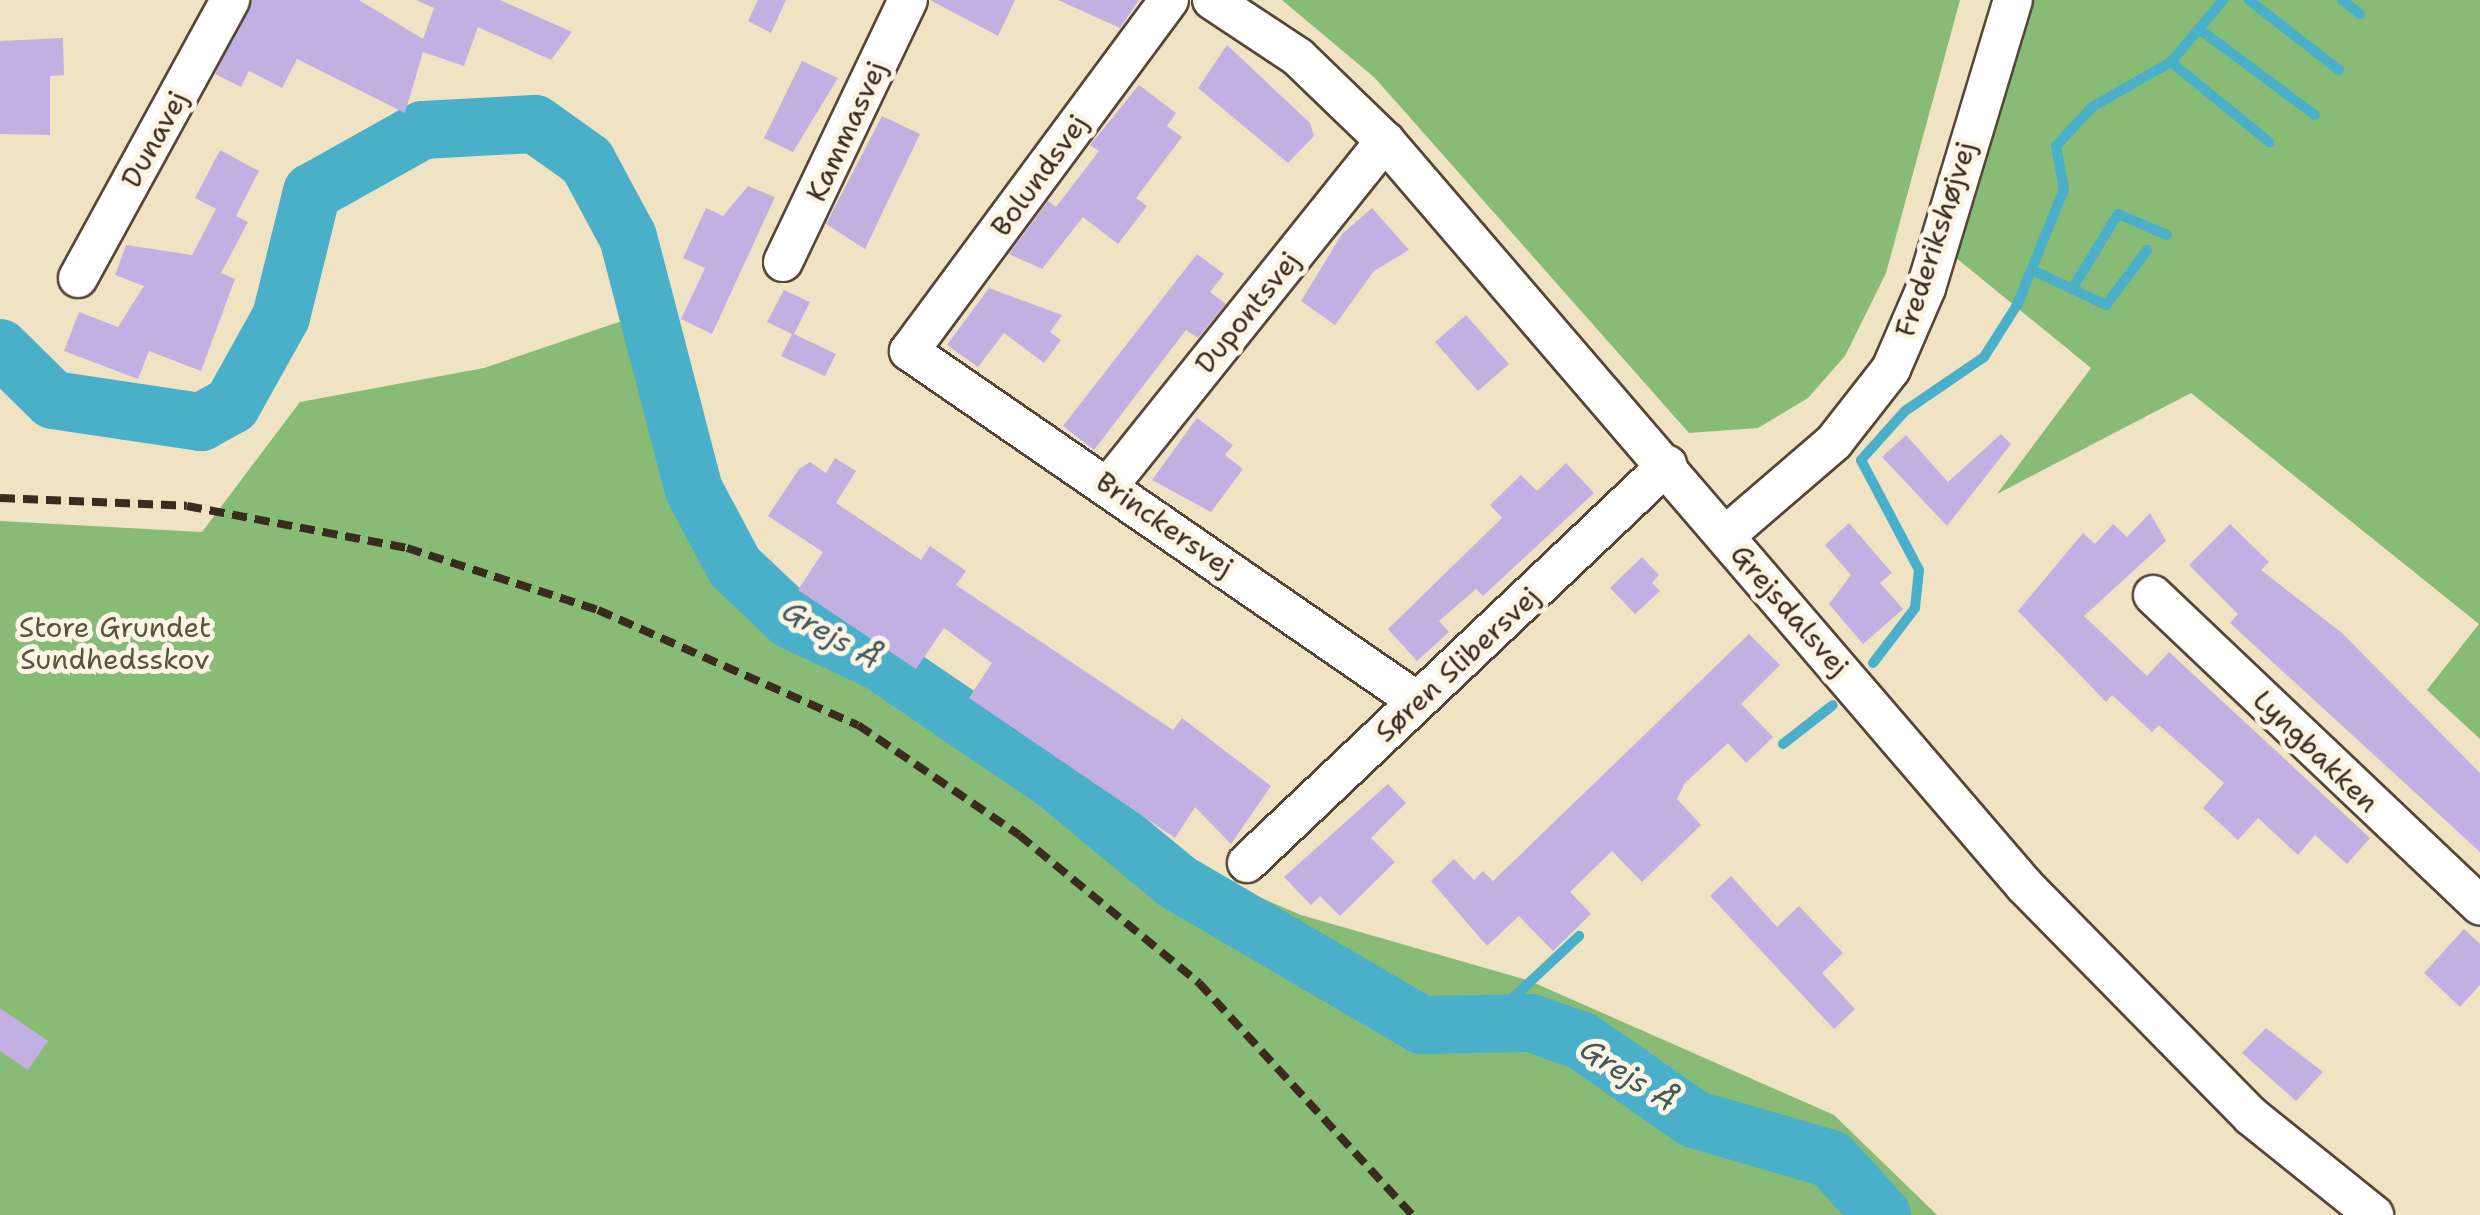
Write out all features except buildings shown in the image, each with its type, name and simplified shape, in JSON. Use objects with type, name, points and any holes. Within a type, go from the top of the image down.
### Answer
[{"type":"street","name":"Dunavej","points":[[78,278],[230,0]]},
{"type":"street","name":"Kammasvej","points":[[783,262],[908,0]]},
{"type":"street","name":"Bolundsvej","points":[[909,351],[1168,0]]},
{"type":"street","name":"Grejsdalsvej","points":[[1212,0],[1298,57],[1385,141],[2025,886],[2250,1116],[2374,1215]]},
{"type":"street","name":"Frederikshøjvej","points":[[1726,535],[1834,442],[1892,369],[1926,288],[2013,0]]},
{"type":"street","name":"Dupontsvej","points":[[1110,484],[1385,141]]},
{"type":"street","name":"Brinckersvej","points":[[909,351],[1110,484],[1417,702]]},
{"type":"street","name":"Søren Slibersvej","points":[[1247,863],[1667,465]]},
{"type":"street","name":"Lyngbakken","points":[[2154,595],[2480,905]]},
{"type":"green space","points":[[1282,0],[1960,0],[1886,273],[1845,356],[1808,398],[1758,428],[1689,433],[1375,78]]},
{"type":"green space","points":[[2031,0],[2480,0],[2480,739],[2427,690],[2479,624],[2191,393],[1997,494],[2091,368],[1955,257]]},
{"type":"green space","name":"Store Grundet Sundhedsskov","points":[[666,306],[728,528],[774,587],[886,649],[1184,865],[1301,915],[1530,981],[1834,1115],[1937,1215],[0,1215],[0,521],[202,532],[300,402],[484,368]]},
{"type":"waterway","points":[[1873,663],[1915,608],[1919,570],[1861,460],[1905,411],[1984,357],[2017,305],[2064,189],[2056,146],[2092,107],[2171,62],[2223,0]]},
{"type":"waterway","points":[[2249,0],[2339,70]]},
{"type":"waterway","points":[[2342,0],[2360,14]]},
{"type":"waterway","points":[[2199,29],[2315,115]]},
{"type":"waterway","points":[[2171,62],[2269,142]]},
{"type":"waterway","name":"Grejs Å","points":[[0,348],[53,400],[201,422],[232,405],[281,317],[312,192],[423,130],[535,124],[587,161],[628,237],[694,490],[735,567],[791,620],[880,662],[1055,781],[1177,882],[1422,1025],[1531,1023],[1582,1041],[1694,1119],[1831,1159],[1882,1215]]},
{"type":"waterway","points":[[2072,289],[2118,214],[2167,235]]},
{"type":"waterway","points":[[2032,270],[2106,305],[2147,250]]},
{"type":"waterway","points":[[1783,744],[1833,705]]},
{"type":"waterway","points":[[1485,1024],[1579,936]]},
{"type":"railway","points":[[0,498],[187,506],[407,548],[598,610],[858,725],[1019,835],[1199,983],[1412,1215]]}]
